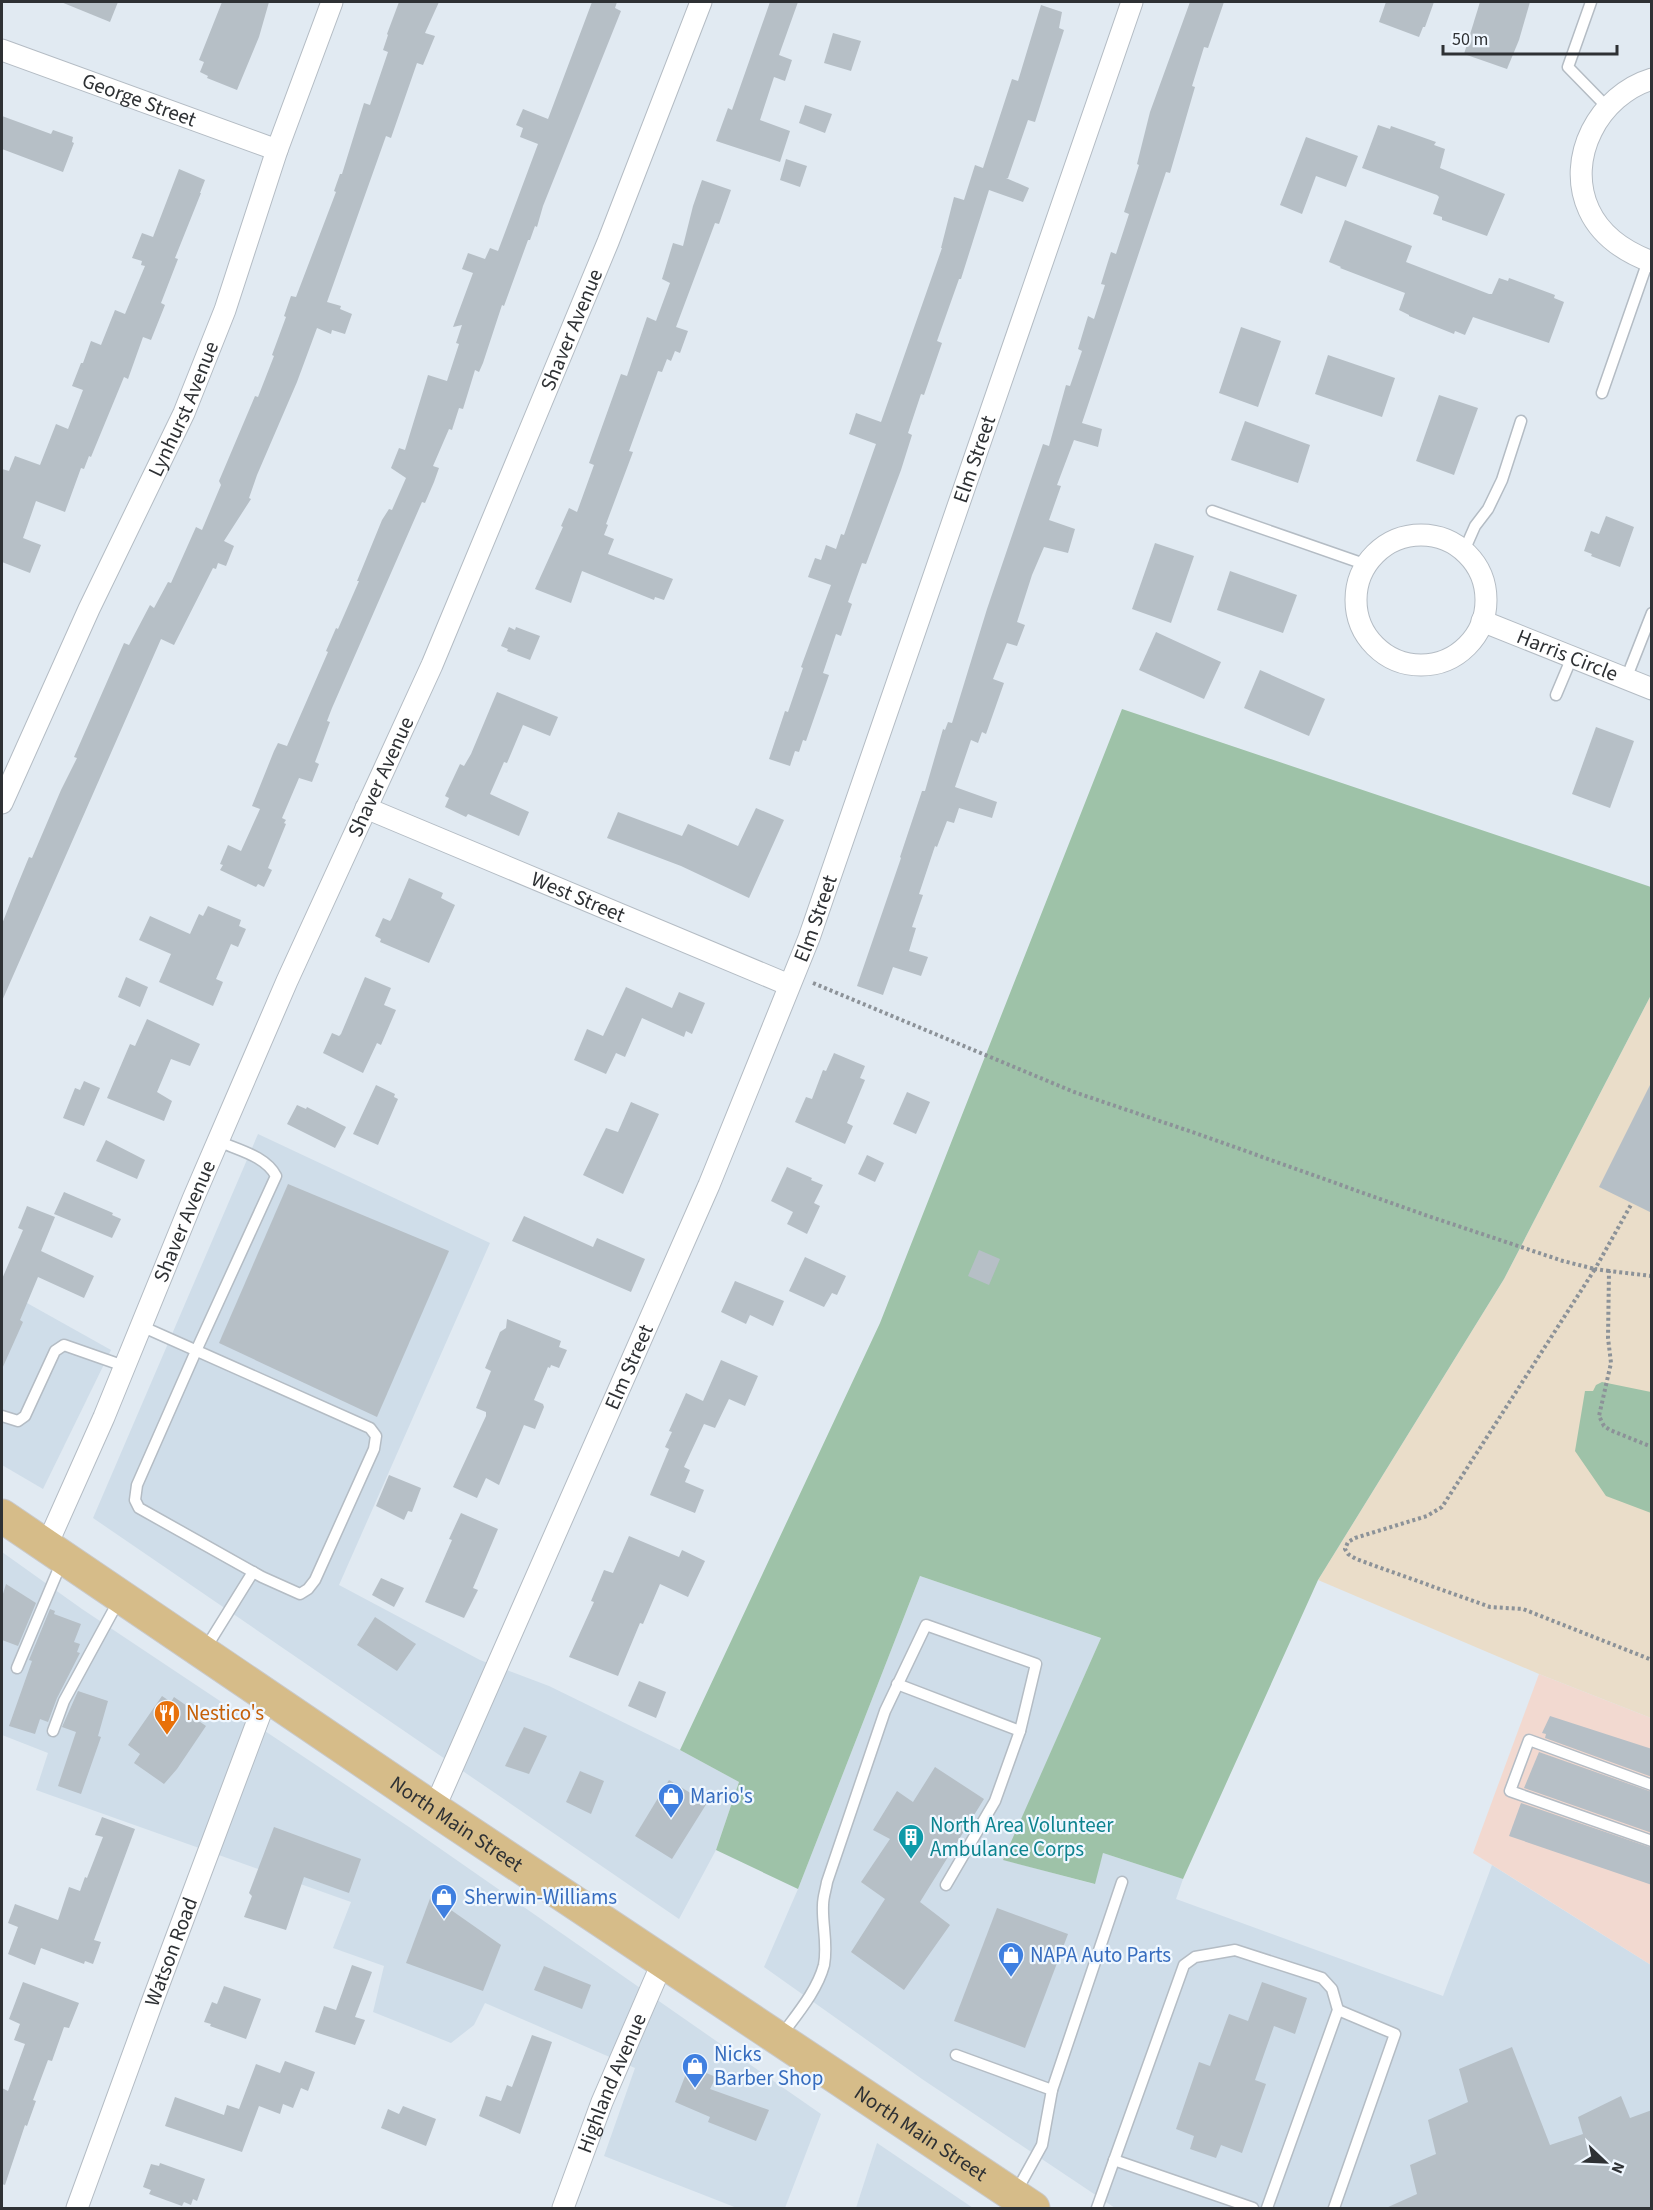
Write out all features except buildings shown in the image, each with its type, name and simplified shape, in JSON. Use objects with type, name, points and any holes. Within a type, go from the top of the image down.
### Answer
[{"type":"main road","name":"North Main Street","points":[[2,1516],[434,1809],[1024,2202]]},
{"type":"street","name":"Lynhurst Avenue","points":[[2,802],[89,609],[184,413],[225,310],[277,150],[332,2]]},
{"type":"street","name":"Shaver Avenue","points":[[55,1552],[124,1366],[287,981],[432,664],[585,296],[701,2]]},
{"type":"street","name":"Elm Street","points":[[434,1809],[709,1185],[809,938],[879,741],[1131,2]]},
{"type":"street","name":"George Street","points":[[2,50],[277,150]]},
{"type":"street","points":[[1650,261],[1629,253],[1606,235],[1589,210],[1582,179],[1585,148],[1596,121],[1607,106],[1635,84],[1652,79]]},
{"type":"street","points":[[1417,535],[1442,538],[1464,551],[1480,571],[1486,596],[1482,621],[1470,644],[1449,659],[1425,665],[1399,662],[1377,649],[1362,629],[1356,604],[1359,579],[1372,556],[1393,541],[1417,535]]},
{"type":"street","name":"Harris Circle","points":[[1482,621],[1652,689]]},
{"type":"street","name":"West Street","points":[[366,808],[792,980]]},
{"type":"street","name":"Watson Road","points":[[77,2208],[153,1997],[267,1696]]},
{"type":"street","name":"Highland Avenue","points":[[563,2208],[602,2102],[663,1961]]},
{"type":"lane","points":[[1592,2],[1568,67],[1607,106]]},
{"type":"lane","points":[[1602,393],[1650,261]]},
{"type":"lane","points":[[1464,551],[1475,526],[1488,509],[1502,480],[1521,421]]},
{"type":"lane","points":[[1212,511],[1367,565]]},
{"type":"lane","points":[[1626,679],[1652,613]]},
{"type":"lane","points":[[1556,695],[1572,657]]},
{"type":"lane","points":[[141,1326],[196,1350],[370,1428],[376,1436],[374,1449],[315,1580],[308,1589],[300,1594],[253,1572],[139,1508],[135,1500],[137,1485],[196,1350],[276,1176],[272,1168],[263,1161],[218,1141]]},
{"type":"lane","points":[[2,1416],[18,1422],[25,1416],[55,1351],[64,1345],[124,1366]]},
{"type":"lane","points":[[17,1668],[55,1552]]},
{"type":"lane","points":[[203,1653],[253,1572]]},
{"type":"lane","points":[[53,1731],[64,1701],[121,1597]]},
{"type":"lane","points":[[779,2039],[807,2000],[824,1965],[826,1935],[823,1905],[827,1882],[885,1711],[926,1625],[1036,1664],[1020,1731],[995,1801],[946,1885]]},
{"type":"lane","points":[[897,1684],[1020,1731]]},
{"type":"lane","points":[[1652,1785],[1529,1740],[1510,1791],[1652,1841]]},
{"type":"lane","points":[[1024,2202],[1042,2145],[1052,2090],[1122,1882]]},
{"type":"lane","points":[[1097,2208],[1184,1965],[1195,1957],[1235,1950],[1322,1978],[1332,1989],[1338,2010],[1267,2208]]},
{"type":"lane","points":[[1334,2208],[1395,2034],[1338,2010]]},
{"type":"lane","points":[[956,2055],[1052,2090]]},
{"type":"lane","points":[[1114,2160],[1253,2208]]},
{"type":"path","points":[[792,980],[1074,1092],[1436,1219],[1563,1261],[1595,1269],[1652,1276]]},
{"type":"path","points":[[1632,1203],[1595,1269],[1442,1507],[1427,1516],[1355,1538],[1348,1542],[1345,1549],[1356,1559],[1490,1607],[1523,1609],[1652,1660]]},
{"type":"path","points":[[1609,1271],[1608,1338],[1611,1363],[1599,1416],[1604,1426],[1610,1430],[1652,1447]]},
{"type":"shaded area","points":[[1651,995],[1651,1718],[1539,1674],[1318,1580],[1504,1279]]},
{"type":"shaded area","points":[[258,1134],[490,1243],[339,1585],[480,1660],[549,1686],[680,1750],[739,1782],[716,1850],[679,1919],[93,1518]]},
{"type":"shaded area","points":[[2,1289],[111,1350],[43,1489],[2,1465]]},
{"type":"shaded area","points":[[2,1552],[82,1609],[412,1829],[821,2114],[785,2208],[737,2208],[604,2156],[635,2068],[485,2003],[474,2025],[451,2043],[373,2012],[384,1966],[333,1948],[351,1902],[36,1790],[48,1753],[2,1735]]},
{"type":"shaded area","points":[[920,1576],[1101,1638],[1004,1860],[1094,1884],[1103,1853],[1183,1879],[1176,1899],[1443,1996],[1492,1865],[1651,1965],[1651,2208],[1115,2208],[922,2079],[764,1967],[798,1889]]},
{"type":"shaded area","points":[[1539,1674],[1651,1718],[1651,1965],[1473,1853]]},
{"type":"shaded area","points":[[877,2143],[973,2208],[856,2208]]},
{"type":"green space","points":[[1122,709],[1651,887],[1651,995],[1504,1279],[1318,1580],[1183,1879],[1103,1853],[1095,1884],[1003,1860],[1101,1638],[920,1576],[798,1889],[716,1850],[739,1782],[680,1750],[880,1323]]},
{"type":"green space","points":[[1602,1382],[1651,1392],[1651,1513],[1606,1496],[1575,1451],[1585,1391],[1593,1391],[1596,1385]]},
{"type":"place","name":"Nestico's","points":[[167,1736]]},
{"type":"place","name":"Mario's","points":[[671,1819]]},
{"type":"place","name":"North Area Volunteer Ambulance Corps","points":[[911,1860]]},
{"type":"place","name":"Sherwin-Williams","points":[[444,1920]]},
{"type":"place","name":"NAPA Auto Parts","points":[[1011,1978]]},
{"type":"place","name":"Nicks Barber Shop","points":[[695,2089]]}]
